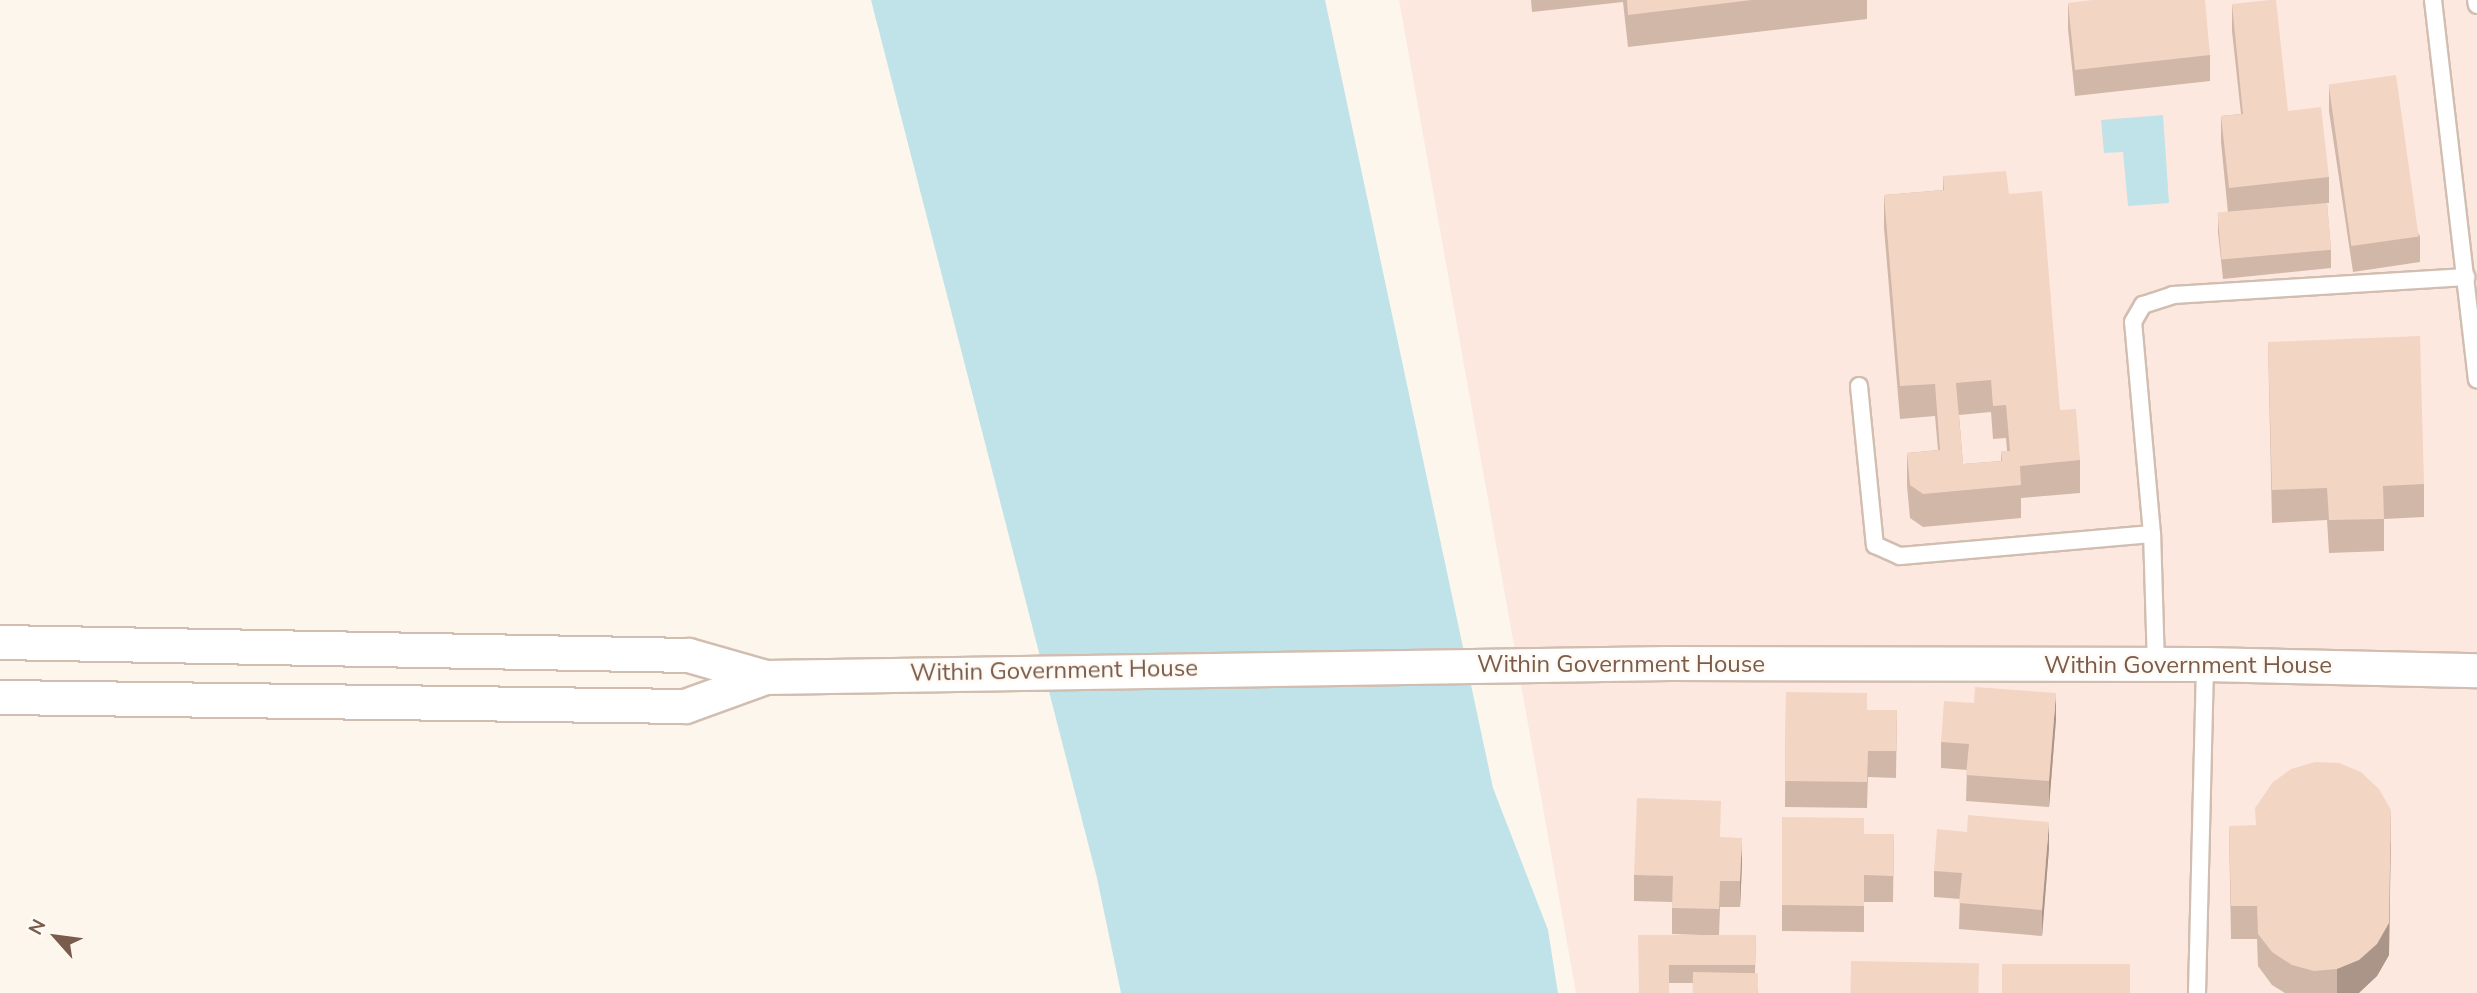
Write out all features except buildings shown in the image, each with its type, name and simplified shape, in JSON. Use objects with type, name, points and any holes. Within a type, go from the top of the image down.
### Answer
[{"type":"street","points":[[0,642],[688,655],[765,677]]},
{"type":"street","name":"Within Government House","points":[[765,677],[1670,663],[2205,664],[2477,670]]},
{"type":"street","points":[[0,697],[685,706],[765,677]]},
{"type":"lane","points":[[2433,0],[2477,379]]},
{"type":"lane","points":[[2156,666],[2152,534],[2133,323],[2143,305],[2173,295],[2466,277]]},
{"type":"lane","points":[[1859,386],[1875,545],[1900,556],[2152,534]]},
{"type":"lane","points":[[2197,993],[2205,664]]},
{"type":"shaded area","points":[[1399,0],[2477,0],[2477,993],[1576,993]]},
{"type":"water","points":[[871,0],[1325,0],[1493,788],[1548,930],[1558,993],[1121,993],[1097,878]]},
{"type":"water","points":[[2163,115],[2169,203],[2128,206],[2123,152],[2104,153],[2101,120]]}]
